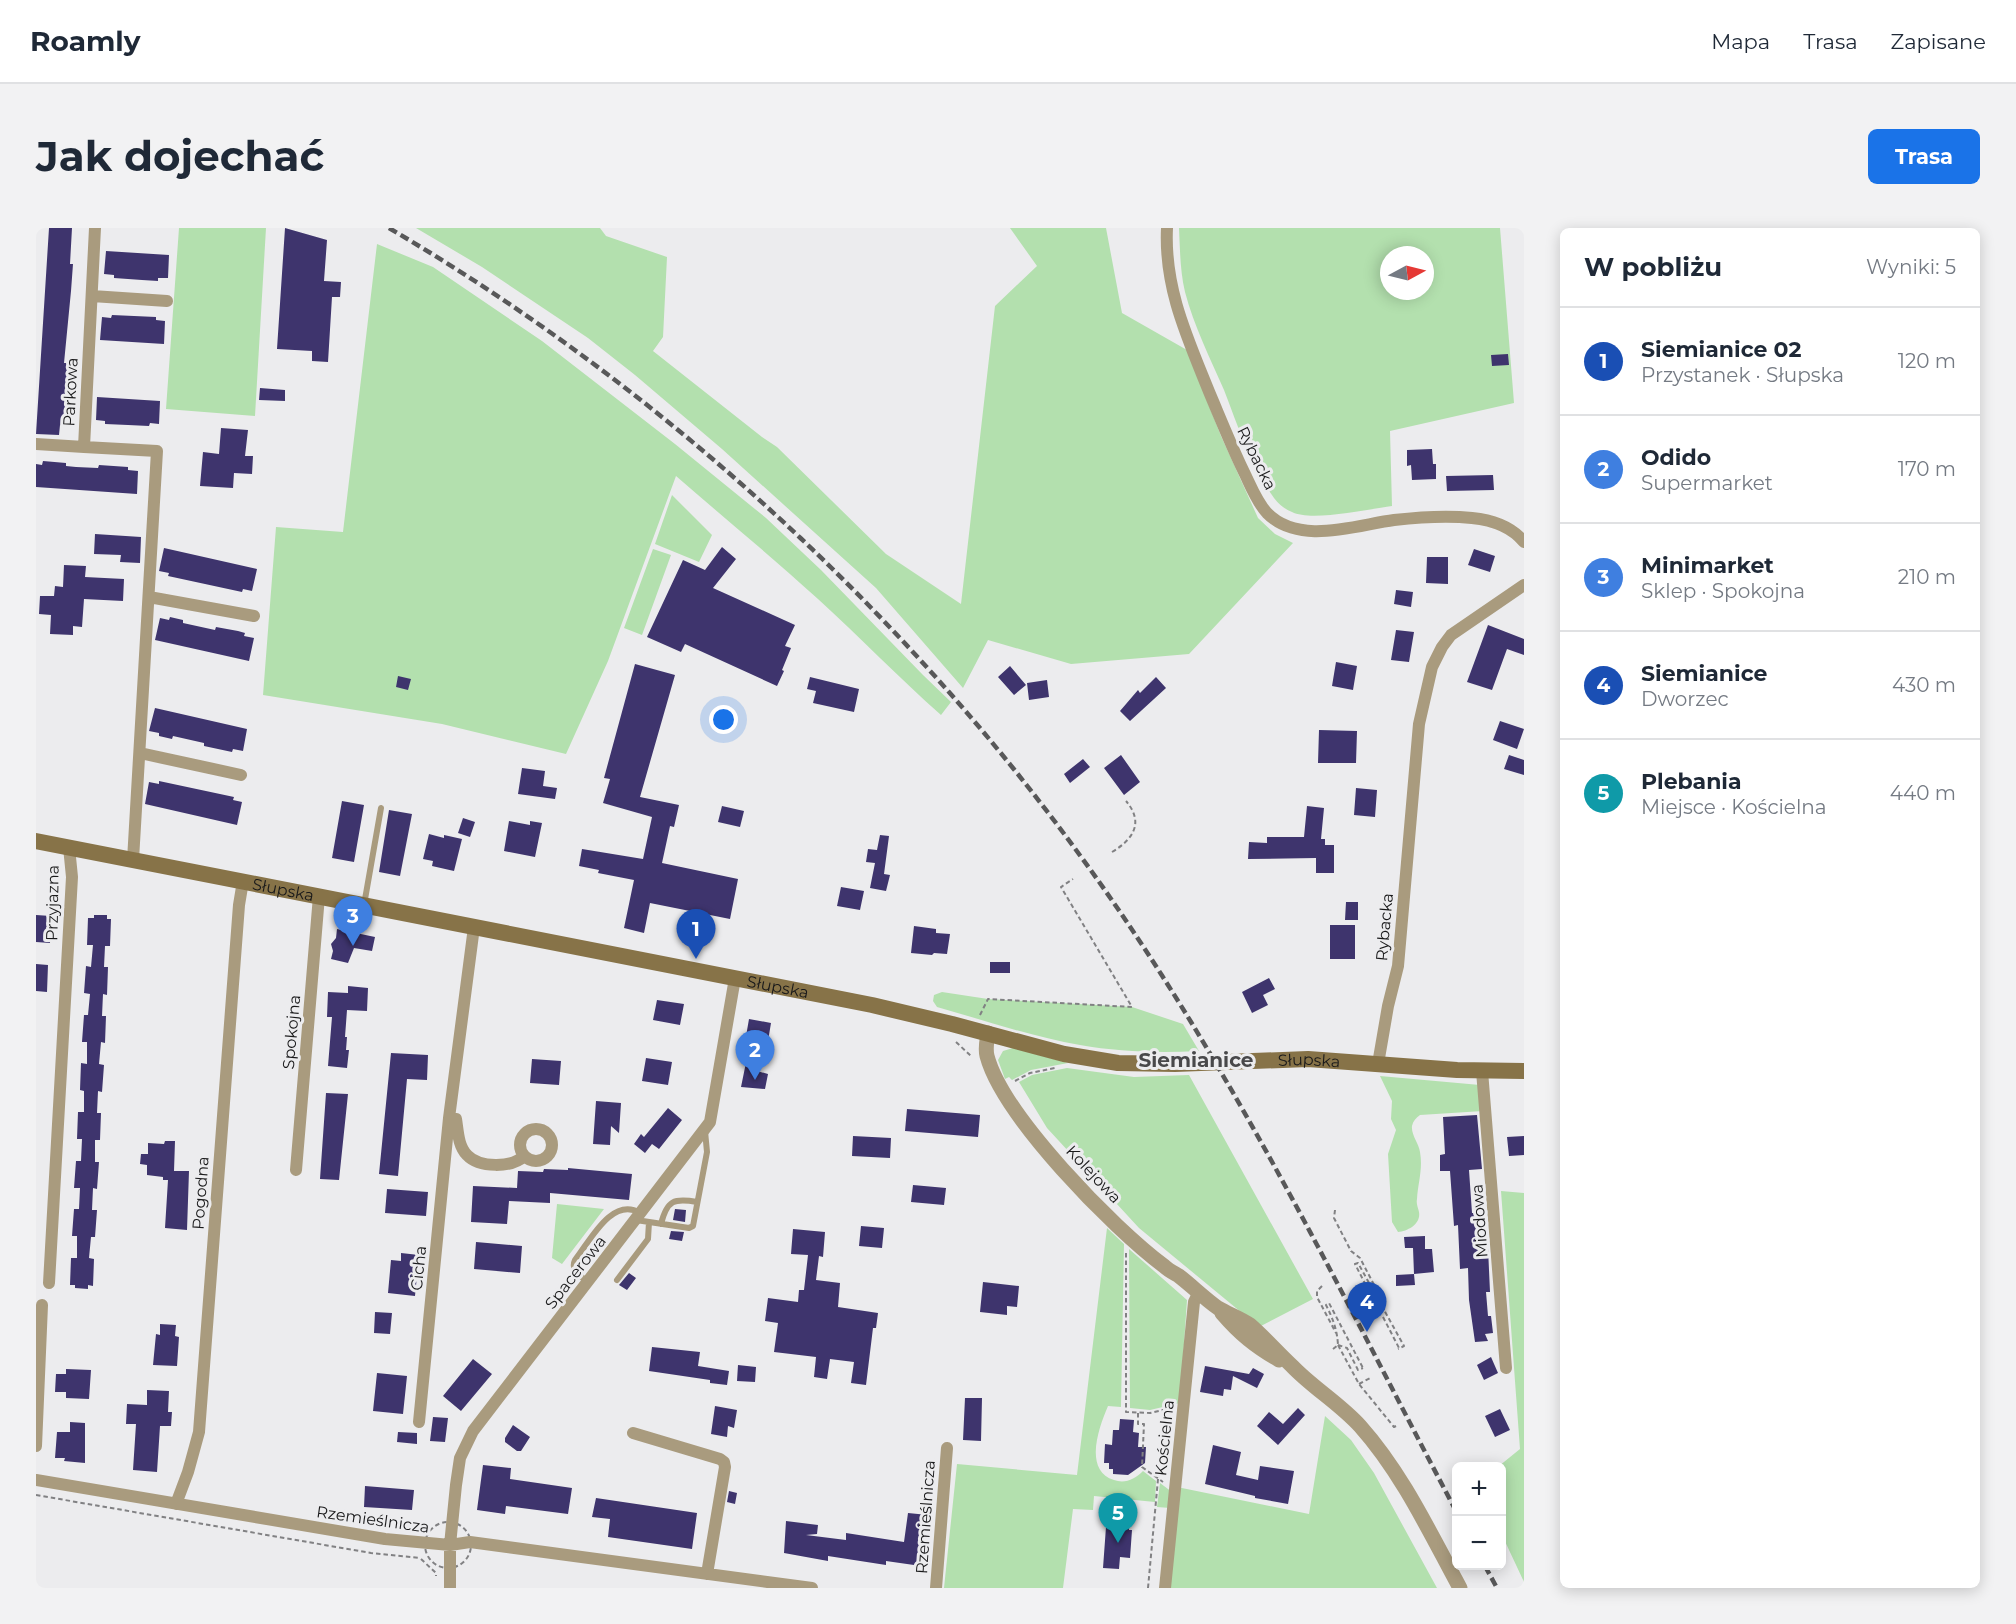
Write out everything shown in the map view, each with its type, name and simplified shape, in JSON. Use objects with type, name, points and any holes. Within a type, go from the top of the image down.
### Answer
[{"type":"main road","name":"Słupska","points":[[36,841],[982,1027],[1064,1054],[1096,1061],[1141,1065],[1308,1059],[1482,1071],[1524,1071]]},
{"type":"street","name":"Parkowa","points":[[95,228],[84,447],[157,451],[134,860]]},
{"type":"street","name":"Rybacka","points":[[1167,228],[1168,271],[1172,294],[1228,438],[1256,498],[1268,513],[1286,526],[1305,531],[1329,530],[1424,517],[1453,516],[1493,521],[1522,536]]},
{"type":"street","points":[[92,296],[167,301]]},
{"type":"street","points":[[36,444],[84,447]]},
{"type":"street","name":"Rybacka","points":[[1378,1064],[1398,966],[1419,724],[1432,667],[1451,635],[1524,585]]},
{"type":"street","points":[[149,597],[254,616]]},
{"type":"street","points":[[140,753],[241,775]]},
{"type":"street","name":"Przyjazna","points":[[49,1282],[72,877],[69,847]]},
{"type":"street","name":"Pogodna","points":[[176,1504],[199,1432],[239,905],[243,881]]},
{"type":"street","name":"Spokojna","points":[[296,1170],[319,896]]},
{"type":"street","name":"Cicha","points":[[419,1422],[449,1118],[474,927]]},
{"type":"street","name":"Spacerowa","points":[[450,1588],[450,1545],[460,1458],[473,1431],[588,1282],[642,1218],[710,1122],[735,978]]},
{"type":"street","name":"Kolejowa","points":[[982,1027],[990,1065],[1010,1101],[1033,1133],[1080,1187],[1120,1228],[1165,1268],[1219,1308],[1253,1328],[1292,1367],[1334,1401],[1360,1426],[1385,1458],[1412,1501],[1460,1588]]},
{"type":"street","name":"Miodowa","points":[[1482,1071],[1506,1368]]},
{"type":"street","points":[[449,1118],[456,1119],[463,1148],[473,1159],[506,1165],[524,1156]]},
{"type":"street","name":"Kościelna","points":[[1166,1588],[1194,1302],[1199,1292]]},
{"type":"street","points":[[36,1446],[42,1305]]},
{"type":"street","points":[[633,1433],[720,1459],[723,1462],[725,1467],[707,1574]]},
{"type":"street","name":"Rzemieślnicza","points":[[936,1588],[947,1448]]},
{"type":"street","name":"Rzemieślnicza","points":[[36,1480],[385,1539],[450,1545],[470,1542],[812,1588]]},
{"type":"lane","points":[[364,905],[381,808]]},
{"type":"lane","points":[[588,1282],[574,1270],[573,1263],[609,1216],[617,1210],[628,1208],[642,1218],[661,1224],[689,1228],[693,1226],[707,1152],[705,1130]]},
{"type":"lane","points":[[661,1224],[665,1209],[673,1201],[683,1199],[698,1202]]},
{"type":"lane","points":[[617,1280],[648,1239],[642,1218]]},
{"type":"path","points":[[1112,852],[1127,841],[1135,825],[1135,811],[1126,801]]},
{"type":"path","points":[[982,1027],[988,999],[1132,1007],[1061,887],[1073,879]]},
{"type":"path","points":[[954,1040],[973,1059]]},
{"type":"path","points":[[1335,1210],[1334,1218],[1352,1251],[1360,1258],[1383,1302],[1384,1309]]},
{"type":"path","points":[[1329,1221],[1334,1218]]},
{"type":"path","points":[[1126,1244],[1126,1412],[1150,1413],[1184,1405]]},
{"type":"path","points":[[1347,1254],[1352,1251]]},
{"type":"path","points":[[1376,1305],[1355,1264],[1358,1263],[1404,1346],[1399,1349],[1383,1317]]},
{"type":"path","points":[[1322,1286],[1317,1291],[1317,1297],[1338,1336]]},
{"type":"path","points":[[1338,1345],[1347,1348],[1358,1370],[1364,1367],[1329,1303],[1326,1305],[1337,1326],[1338,1345],[1359,1384],[1394,1427],[1396,1426]]},
{"type":"path","points":[[1378,1312],[1384,1309]]},
{"type":"path","points":[[1333,1349],[1338,1345]]},
{"type":"path","points":[[1359,1384],[1370,1378]]},
{"type":"path","points":[[1138,1413],[1138,1424],[1144,1424],[1142,1467],[1175,1491]]},
{"type":"path","points":[[1148,1588],[1158,1479]]},
{"type":"path","points":[[36,1495],[371,1553],[420,1558],[436,1573],[436,1580]]},
{"type":"green space","points":[[179,228],[266,228],[255,416],[166,409]]},
{"type":"green space","points":[[416,228],[600,228],[606,236],[667,257],[663,337],[653,351],[777,447],[886,554],[961,604],[995,306],[1037,266],[1010,228],[1106,228],[1122,313],[1187,350],[1221,436],[1258,518],[1275,534],[1293,543],[1189,654],[1071,664],[988,640],[963,688],[876,588],[722,449],[635,375],[588,338],[482,267]]},
{"type":"green space","points":[[1179,228],[1500,228],[1514,403],[1390,431],[1392,506],[1312,516],[1289,511],[1276,500],[1266,486],[1246,446],[1198,330],[1183,284]]},
{"type":"green space","points":[[377,244],[433,267],[542,341],[766,518],[821,570],[951,702],[941,715],[818,599],[676,476],[608,661],[566,754],[442,724],[263,695],[276,527],[343,532]]},
{"type":"green space","points":[[672,495],[712,535],[699,562],[655,544]]},
{"type":"green space","points":[[653,549],[671,555],[642,635],[624,628]]},
{"type":"green space","points":[[942,992],[988,999],[1132,1007],[1183,1024],[1199,1051],[1124,1051],[1044,1038],[937,1007],[933,1001],[934,995]]},
{"type":"green space","points":[[1013,1048],[1068,1063],[1031,1070],[1012,1080],[1009,1077],[1005,1079],[998,1060],[1003,1051]]},
{"type":"green space","points":[[1067,1068],[1134,1077],[1189,1075],[1313,1299],[1259,1327],[1139,1228],[1047,1128],[1019,1082],[1032,1075]]},
{"type":"green space","points":[[1380,1076],[1480,1085],[1483,1111],[1420,1115],[1414,1121],[1412,1129],[1421,1158],[1417,1201],[1419,1216],[1413,1226],[1398,1232],[1392,1222],[1388,1154],[1396,1130],[1391,1119],[1392,1101]]},
{"type":"green space","points":[[1501,1191],[1524,1193],[1524,1582],[1506,1544],[1506,1462],[1504,1462],[1520,1449]]},
{"type":"green space","points":[[557,1204],[604,1209],[562,1264],[552,1258]]},
{"type":"green space","points":[[1107,1228],[1124,1244],[1121,1407],[1108,1406],[1098,1436],[1096,1458],[1104,1475],[1114,1480],[1130,1480],[1143,1471],[1156,1481],[1155,1502],[1094,1496],[1093,1510],[1073,1509],[1063,1588],[944,1588],[957,1464],[1077,1475]]},
{"type":"green space","points":[[1129,1249],[1187,1300],[1180,1403],[1150,1410],[1130,1408]]},
{"type":"green space","points":[[1325,1416],[1351,1440],[1374,1473],[1437,1588],[1169,1588],[1177,1487],[1309,1514]]},
{"type":"green space","points":[[1160,1483],[1172,1492],[1170,1508],[1157,1507]]},
{"type":"building","points":[[49,228],[72,228],[70,264],[73,264],[64,363],[67,363],[65,410],[59,435],[36,434]]},
{"type":"building","points":[[285,228],[327,240],[324,281],[341,282],[340,297],[332,297],[328,362],[312,361],[312,351],[277,349]]},
{"type":"building","points":[[106,251],[169,255],[168,278],[158,278],[158,281],[114,278],[114,275],[104,274]]},
{"type":"building","points":[[112,315],[156,317],[156,320],[165,321],[164,344],[100,340],[102,317],[111,318]]},
{"type":"building","points":[[1508,354],[1509,365],[1492,366],[1491,355]]},
{"type":"building","points":[[260,388],[285,390],[285,401],[259,400]]},
{"type":"building","points":[[97,397],[160,401],[159,424],[150,423],[149,426],[105,424],[105,421],[96,420]]},
{"type":"building","points":[[221,428],[248,430],[245,456],[253,456],[252,474],[234,473],[233,488],[200,486],[203,452],[219,454]]},
{"type":"building","points":[[1432,449],[1433,464],[1436,464],[1436,479],[1412,480],[1411,465],[1407,466],[1407,450]]},
{"type":"building","points":[[43,461],[66,463],[66,466],[76,467],[98,468],[99,465],[128,467],[128,470],[138,471],[137,494],[36,487],[36,464],[42,465]]},
{"type":"building","points":[[1493,475],[1494,490],[1447,491],[1446,476]]},
{"type":"building","points":[[95,534],[141,537],[140,563],[120,562],[121,555],[94,554]]},
{"type":"building","points":[[722,547],[736,559],[713,588],[795,625],[785,646],[791,648],[777,686],[685,644],[681,652],[647,637],[683,560],[705,570]]},
{"type":"building","points":[[164,548],[257,569],[252,591],[243,589],[242,592],[168,576],[169,573],[159,571]]},
{"type":"building","points":[[1474,549],[1495,556],[1490,572],[1468,565]]},
{"type":"building","points":[[1427,557],[1448,557],[1448,584],[1426,583]]},
{"type":"building","points":[[64,565],[86,566],[85,577],[124,579],[123,601],[84,599],[82,627],[73,626],[73,635],[50,634],[51,615],[39,614],[40,596],[54,596],[55,586],[63,587]]},
{"type":"building","points":[[1396,590],[1413,592],[1411,607],[1394,604]]},
{"type":"building","points":[[170,617],[183,620],[183,623],[215,630],[216,627],[238,631],[245,633],[244,636],[254,638],[249,661],[155,640],[160,618],[169,620]]},
{"type":"building","points":[[1488,625],[1524,639],[1524,655],[1507,649],[1492,690],[1467,682]]},
{"type":"building","points":[[1396,630],[1414,632],[1409,662],[1391,660]]},
{"type":"building","points":[[1336,662],[1357,666],[1353,690],[1332,686]]},
{"type":"building","points":[[635,664],[675,675],[640,797],[679,805],[674,827],[670,826],[662,863],[738,879],[730,919],[650,903],[644,933],[624,928],[634,880],[598,873],[599,870],[579,866],[582,849],[643,859],[652,817],[603,803],[610,779],[604,778]]},
{"type":"building","points":[[1010,666],[1026,685],[1014,695],[998,677]]},
{"type":"building","points":[[398,676],[411,679],[408,690],[396,687]]},
{"type":"building","points":[[810,677],[859,689],[854,712],[813,703],[816,691],[807,689]]},
{"type":"building","points":[[1156,677],[1166,688],[1130,721],[1120,711],[1138,690],[1140,693]]},
{"type":"building","points":[[1047,680],[1049,697],[1029,700],[1027,683]]},
{"type":"building","points":[[155,708],[247,729],[243,751],[233,749],[232,752],[173,736],[172,739],[159,736],[159,733],[149,731]]},
{"type":"building","points":[[1500,721],[1524,729],[1517,749],[1493,740]]},
{"type":"building","points":[[1319,730],[1357,731],[1356,763],[1318,763]]},
{"type":"building","points":[[1121,755],[1140,782],[1124,795],[1104,768]]},
{"type":"building","points":[[1509,755],[1524,760],[1524,775],[1504,769]]},
{"type":"building","points":[[1083,759],[1090,767],[1070,783],[1064,774]]},
{"type":"building","points":[[522,768],[545,771],[543,786],[557,788],[555,799],[518,794]]},
{"type":"building","points":[[159,781],[234,797],[233,800],[242,802],[237,825],[145,804],[149,782],[159,784]]},
{"type":"building","points":[[1356,788],[1377,790],[1375,817],[1354,815]]},
{"type":"building","points":[[342,801],[364,805],[354,862],[332,858]]},
{"type":"building","points":[[722,806],[744,811],[740,827],[718,822]]},
{"type":"building","points":[[1307,806],[1324,808],[1321,839],[1325,839],[1325,845],[1334,845],[1334,873],[1316,873],[1316,858],[1248,859],[1249,842],[1267,843],[1267,837],[1304,837]]},
{"type":"building","points":[[389,810],[412,814],[400,876],[379,872]]},
{"type":"building","points":[[463,818],[475,822],[470,837],[458,833]]},
{"type":"building","points":[[509,821],[530,825],[530,821],[542,823],[535,857],[504,851]]},
{"type":"building","points":[[429,834],[462,839],[454,871],[432,866],[433,861],[423,859]]},
{"type":"building","points":[[880,835],[889,836],[884,874],[890,875],[886,891],[870,888],[875,863],[866,862],[868,849],[877,850]]},
{"type":"building","points":[[841,887],[864,891],[860,910],[837,906]]},
{"type":"building","points":[[1346,902],[1358,902],[1358,920],[1345,920]]},
{"type":"building","points":[[36,915],[51,916],[50,943],[36,942]]},
{"type":"building","points":[[94,915],[107,915],[107,919],[111,919],[110,946],[105,946],[104,967],[108,967],[107,995],[103,994],[102,1016],[106,1016],[105,1043],[101,1042],[99,1064],[104,1065],[102,1092],[98,1091],[97,1113],[101,1113],[100,1140],[95,1140],[95,1162],[99,1162],[97,1189],[93,1188],[92,1210],[97,1210],[95,1237],[91,1237],[89,1258],[94,1259],[93,1286],[88,1285],[88,1289],[75,1288],[75,1285],[70,1285],[71,1258],[77,1258],[77,1236],[72,1236],[74,1209],[79,1209],[80,1188],[74,1188],[76,1161],[81,1161],[82,1139],[77,1139],[78,1112],[84,1112],[84,1091],[80,1090],[81,1063],[87,1064],[87,1042],[82,1042],[84,1015],[88,1015],[90,994],[84,993],[86,966],[91,967],[93,945],[87,945],[88,918],[94,918]]},
{"type":"building","points":[[1330,925],[1355,925],[1355,959],[1330,959]]},
{"type":"building","points":[[914,926],[936,929],[936,933],[950,934],[947,954],[911,953]]},
{"type":"building","points":[[337,929],[375,937],[372,951],[354,948],[348,963],[331,959],[333,951],[331,944],[336,938]]},
{"type":"building","points":[[990,962],[1010,962],[1010,973],[990,973]]},
{"type":"building","points":[[36,964],[48,965],[47,992],[36,991]]},
{"type":"building","points":[[1269,978],[1275,989],[1263,995],[1268,1005],[1252,1013],[1242,992]]},
{"type":"building","points":[[348,986],[368,988],[367,1011],[347,1010],[345,1037],[347,1037],[346,1050],[349,1050],[347,1068],[328,1066],[332,1017],[327,1017],[328,992],[348,993]]},
{"type":"building","points":[[657,1000],[684,1004],[680,1025],[653,1020]]},
{"type":"building","points":[[749,1019],[771,1023],[767,1047],[762,1046],[757,1071],[768,1074],[765,1089],[741,1087],[750,1043],[745,1042]]},
{"type":"building","points":[[391,1053],[428,1055],[427,1080],[407,1079],[398,1176],[379,1174]]},
{"type":"building","points":[[646,1058],[672,1062],[668,1085],[642,1081]]},
{"type":"building","points":[[532,1059],[561,1061],[559,1085],[530,1083]]},
{"type":"building","points":[[326,1093],[348,1094],[339,1180],[320,1179]]},
{"type":"building","points":[[596,1101],[621,1103],[619,1133],[611,1126],[610,1145],[593,1144]]},
{"type":"building","points":[[668,1108],[682,1120],[659,1149],[652,1144],[645,1153],[634,1144],[641,1134],[644,1137]]},
{"type":"building","points":[[907,1109],[980,1115],[978,1137],[905,1131]]},
{"type":"building","points":[[1477,1115],[1482,1169],[1469,1170],[1472,1213],[1476,1213],[1478,1248],[1488,1248],[1490,1292],[1486,1292],[1488,1316],[1491,1316],[1493,1333],[1485,1334],[1488,1341],[1475,1342],[1469,1300],[1468,1268],[1460,1269],[1458,1225],[1454,1226],[1450,1171],[1440,1171],[1440,1155],[1445,1154],[1443,1117]]},
{"type":"building","points":[[853,1136],[891,1138],[890,1158],[852,1156]]},
{"type":"building","points":[[1524,1136],[1524,1155],[1509,1156],[1507,1137]]},
{"type":"building","points":[[165,1141],[175,1141],[174,1171],[189,1171],[187,1230],[165,1228],[168,1180],[147,1175],[147,1165],[140,1164],[141,1154],[148,1154],[148,1143],[164,1144]]},
{"type":"building","points":[[568,1168],[632,1174],[629,1200],[550,1193],[550,1203],[509,1201],[507,1224],[471,1222],[473,1186],[517,1188],[518,1171],[543,1172],[544,1169],[568,1170]]},
{"type":"building","points":[[913,1185],[946,1188],[944,1205],[911,1202]]},
{"type":"building","points":[[387,1189],[428,1192],[426,1216],[385,1213]]},
{"type":"building","points":[[675,1209],[686,1210],[685,1222],[673,1220]]},
{"type":"building","points":[[861,1226],[884,1228],[882,1248],[859,1246]]},
{"type":"building","points":[[793,1229],[825,1232],[823,1257],[819,1256],[816,1280],[840,1283],[838,1307],[878,1313],[876,1328],[873,1328],[866,1385],[851,1383],[854,1362],[830,1359],[827,1379],[814,1377],[816,1357],[774,1352],[778,1323],[765,1321],[768,1298],[798,1302],[799,1290],[804,1290],[808,1255],[791,1254]]},
{"type":"building","points":[[671,1231],[684,1232],[682,1241],[669,1239]]},
{"type":"building","points":[[1425,1236],[1425,1249],[1432,1249],[1434,1272],[1414,1274],[1413,1248],[1405,1248],[1404,1237]]},
{"type":"building","points":[[476,1242],[522,1246],[520,1273],[474,1269]]},
{"type":"building","points":[[401,1253],[419,1255],[415,1296],[388,1293],[391,1260],[401,1261]]},
{"type":"building","points":[[629,1273],[636,1278],[627,1290],[619,1285]]},
{"type":"building","points":[[1414,1274],[1415,1285],[1396,1286],[1396,1275]]},
{"type":"building","points":[[983,1282],[1019,1286],[1017,1307],[1007,1306],[1007,1315],[980,1312]]},
{"type":"building","points":[[375,1312],[392,1313],[390,1334],[374,1333]]},
{"type":"building","points":[[160,1324],[176,1325],[175,1336],[179,1337],[177,1366],[153,1365],[156,1334],[160,1335]]},
{"type":"building","points":[[652,1347],[700,1352],[698,1366],[729,1371],[727,1385],[710,1383],[710,1380],[649,1371]]},
{"type":"building","points":[[1491,1357],[1498,1373],[1484,1380],[1477,1365]]},
{"type":"building","points":[[473,1359],[492,1374],[461,1411],[443,1396]]},
{"type":"building","points":[[738,1365],[756,1367],[755,1382],[737,1381]]},
{"type":"building","points":[[1205,1366],[1249,1374],[1253,1368],[1264,1374],[1257,1388],[1233,1376],[1231,1390],[1224,1389],[1223,1396],[1200,1392]]},
{"type":"building","points":[[66,1369],[91,1370],[89,1399],[66,1398],[66,1392],[55,1392],[56,1374],[66,1374]]},
{"type":"building","points":[[377,1373],[407,1376],[403,1414],[373,1411]]},
{"type":"building","points":[[147,1390],[169,1391],[168,1412],[172,1412],[171,1426],[160,1426],[157,1472],[133,1470],[136,1424],[126,1424],[127,1404],[147,1405]]},
{"type":"building","points":[[965,1398],[982,1398],[981,1441],[963,1440]]},
{"type":"building","points":[[715,1406],[737,1410],[734,1428],[728,1426],[727,1437],[711,1434]]},
{"type":"building","points":[[1298,1408],[1305,1415],[1278,1445],[1257,1426],[1269,1412],[1283,1424]]},
{"type":"building","points":[[1500,1409],[1510,1430],[1495,1437],[1485,1416]]},
{"type":"building","points":[[433,1417],[448,1418],[445,1442],[430,1441]]},
{"type":"building","points":[[1120,1419],[1134,1420],[1133,1432],[1139,1433],[1138,1447],[1146,1447],[1145,1463],[1128,1475],[1113,1474],[1113,1469],[1109,1469],[1109,1463],[1104,1463],[1105,1444],[1112,1445],[1113,1430],[1119,1430]]},
{"type":"building","points":[[70,1422],[85,1423],[85,1463],[55,1458],[57,1432],[70,1432]]},
{"type":"building","points":[[513,1425],[530,1437],[521,1451],[517,1451],[505,1442]]},
{"type":"building","points":[[398,1432],[417,1433],[417,1444],[397,1442]]},
{"type":"building","points":[[1213,1445],[1241,1452],[1236,1475],[1258,1480],[1260,1466],[1294,1471],[1288,1504],[1255,1498],[1255,1496],[1205,1484]]},
{"type":"building","points":[[483,1465],[511,1468],[510,1479],[572,1488],[568,1514],[506,1506],[505,1514],[477,1510]]},
{"type":"building","points":[[365,1486],[414,1490],[412,1510],[364,1507]]},
{"type":"building","points":[[729,1491],[737,1493],[735,1504],[727,1502]]},
{"type":"building","points":[[596,1498],[697,1513],[692,1549],[608,1537],[610,1519],[592,1517]]},
{"type":"building","points":[[1122,1504],[1130,1513],[1129,1530],[1132,1530],[1130,1558],[1120,1557],[1119,1569],[1103,1568],[1106,1527],[1110,1528],[1111,1509]]},
{"type":"building","points":[[908,1513],[928,1515],[921,1566],[886,1561],[886,1565],[828,1556],[828,1561],[784,1553],[786,1521],[818,1525],[817,1534],[806,1535],[846,1540],[846,1533],[904,1542]]},
{"type":"railway","points":[[389,228],[503,300],[613,379],[719,464],[819,556],[914,653],[1003,755],[1085,862],[1161,974],[1201,1039],[1278,1172],[1452,1503]]},
{"type":"railway","points":[[1487,1570],[1497,1588]]},
{"type":"place","name":"Minimarket","points":[[353,946]]},
{"type":"place","name":"Siemianice 02","points":[[696,959]]},
{"type":"place","name":"Odido","points":[[755,1080]]},
{"type":"place","name":"Siemianice","points":[[1367,1332]]},
{"type":"place","name":"Plebania","points":[[1118,1543]]},
{"type":"district","name":"Siemianice","points":[[1196,1060]]}]
